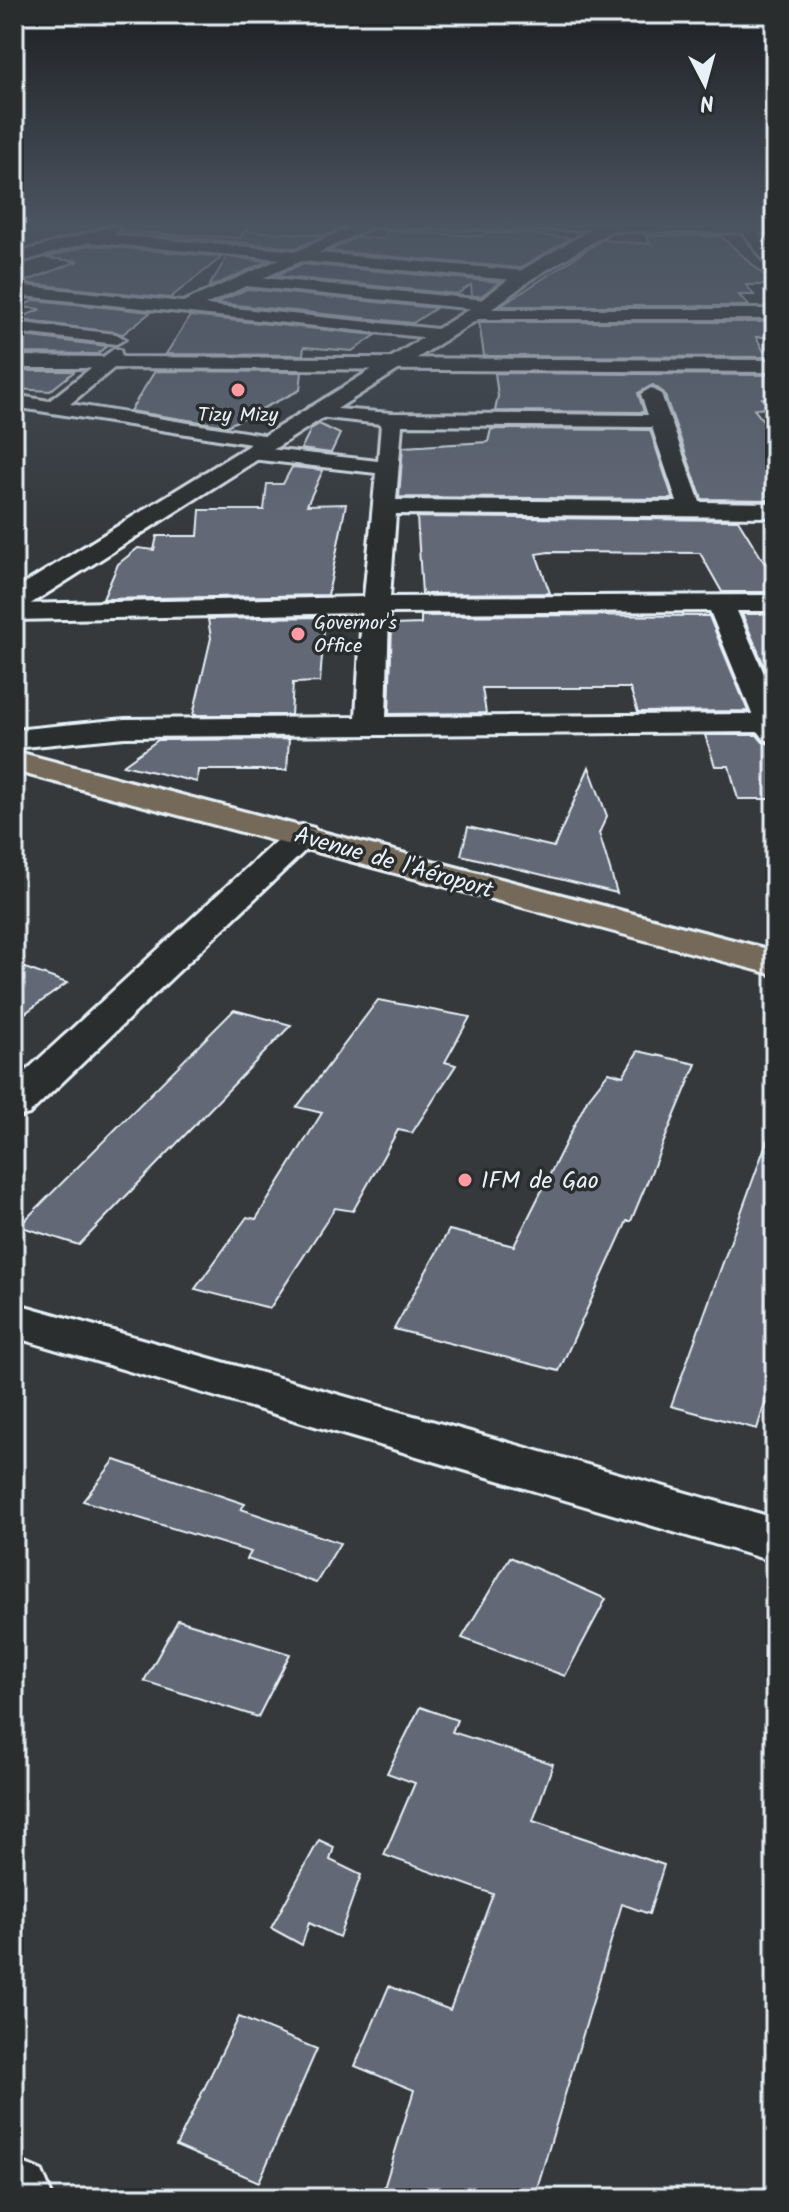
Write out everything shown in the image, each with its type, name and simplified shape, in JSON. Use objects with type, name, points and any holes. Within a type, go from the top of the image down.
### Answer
[{"type":"main road","name":"Avenue de l'Aéroport","points":[[14,761],[302,835],[528,900],[775,963]]},
{"type":"street","points":[[364,326],[441,334]]},
{"type":"street","points":[[14,602],[453,326]]},
{"type":"street","points":[[14,327],[312,362]]},
{"type":"street","points":[[52,408],[134,339]]},
{"type":"street","points":[[14,362],[775,366]]},
{"type":"street","points":[[641,363],[691,510]]},
{"type":"street","points":[[14,401],[386,468]]},
{"type":"street","points":[[317,411],[392,419],[661,421]]},
{"type":"street","points":[[371,725],[376,605],[392,419]]},
{"type":"street","points":[[385,507],[775,510]]},
{"type":"street","points":[[14,739],[125,728],[371,725],[773,728],[720,603]]},
{"type":"street","points":[[14,612],[376,605],[775,603]]},
{"type":"street","points":[[14,1105],[302,835]]},
{"type":"street","points":[[14,1320],[775,1540]]},
{"type":"building","points":[[69,326],[133,326],[123,334]]},
{"type":"building","points":[[184,326],[290,326],[376,335],[352,351],[304,347],[303,355],[166,354]]},
{"type":"building","points":[[480,326],[767,326],[775,337],[756,337],[767,357],[484,356]]},
{"type":"building","points":[[14,335],[107,346],[97,354],[14,353]]},
{"type":"building","points":[[14,371],[75,371],[50,391],[14,389]]},
{"type":"building","points":[[155,371],[302,372],[300,390],[227,426],[130,411]]},
{"type":"building","points":[[495,373],[775,375],[775,397],[762,398],[769,408],[754,409],[775,436],[775,500],[702,499],[664,393],[653,385],[638,393],[644,412],[495,411],[498,396]]},
{"type":"building","points":[[319,424],[340,434],[331,453],[301,449],[311,429]]},
{"type":"building","points":[[491,429],[650,430],[673,499],[399,497],[403,447],[488,442]]},
{"type":"building","points":[[292,467],[323,470],[307,505],[346,504],[328,595],[103,599],[118,564],[138,548],[154,550],[157,536],[198,536],[200,510],[264,510],[267,484],[283,484]]},
{"type":"building","points":[[417,517],[738,520],[775,580],[775,592],[722,592],[700,553],[549,552],[536,554],[550,593],[422,594]]},
{"type":"building","points":[[742,614],[775,614],[775,691]]},
{"type":"building","points":[[421,616],[709,616],[748,711],[638,712],[630,688],[482,688],[486,713],[389,714],[392,625],[421,624]]},
{"type":"building","points":[[325,617],[320,682],[293,683],[291,715],[193,715],[211,638],[208,619]]},
{"type":"building","points":[[705,735],[757,735],[763,742],[775,745],[775,799],[738,799],[729,766],[715,766]]},
{"type":"building","points":[[289,739],[287,770],[198,770],[197,782],[123,765],[158,740]]},
{"type":"building","points":[[589,767],[607,816],[599,833],[617,893],[461,855],[468,827],[554,847]]},
{"type":"building","points":[[14,964],[67,983],[14,1021]]},
{"type":"building","points":[[378,1000],[470,1017],[445,1062],[456,1065],[412,1133],[398,1130],[353,1211],[335,1208],[270,1308],[195,1289],[247,1217],[256,1219],[322,1113],[297,1107]]},
{"type":"building","points":[[234,1010],[291,1025],[79,1245],[19,1226]]},
{"type":"building","points":[[638,1051],[696,1064],[631,1221],[627,1221],[559,1371],[394,1329],[449,1230],[514,1246],[587,1100],[609,1072],[623,1076]]},
{"type":"building","points":[[771,1130],[775,1131],[775,1370],[757,1429],[671,1406]]},
{"type":"building","points":[[115,1460],[245,1504],[241,1509],[340,1543],[316,1583],[247,1559],[251,1552],[83,1501]]},
{"type":"building","points":[[510,1557],[606,1599],[565,1676],[462,1638]]},
{"type":"building","points":[[178,1620],[290,1654],[258,1717],[144,1681]]},
{"type":"building","points":[[420,1707],[457,1720],[452,1732],[553,1764],[533,1821],[664,1865],[649,1914],[622,1904],[534,2198],[381,2198],[414,2090],[355,2066],[389,1986],[450,2010],[493,1894],[384,1855],[415,1783],[387,1773]]},
{"type":"building","points":[[319,1840],[334,1847],[330,1860],[361,1875],[339,1937],[309,1923],[302,1945],[271,1928]]},
{"type":"building","points":[[239,2017],[317,2049],[259,2182],[176,2146]]},
{"type":"place","name":"Tizy Mizy","points":[[238,390]]},
{"type":"place","name":"Governor's Office","points":[[298,634]]},
{"type":"place","name":"IFM de Gao","points":[[465,1180]]}]
